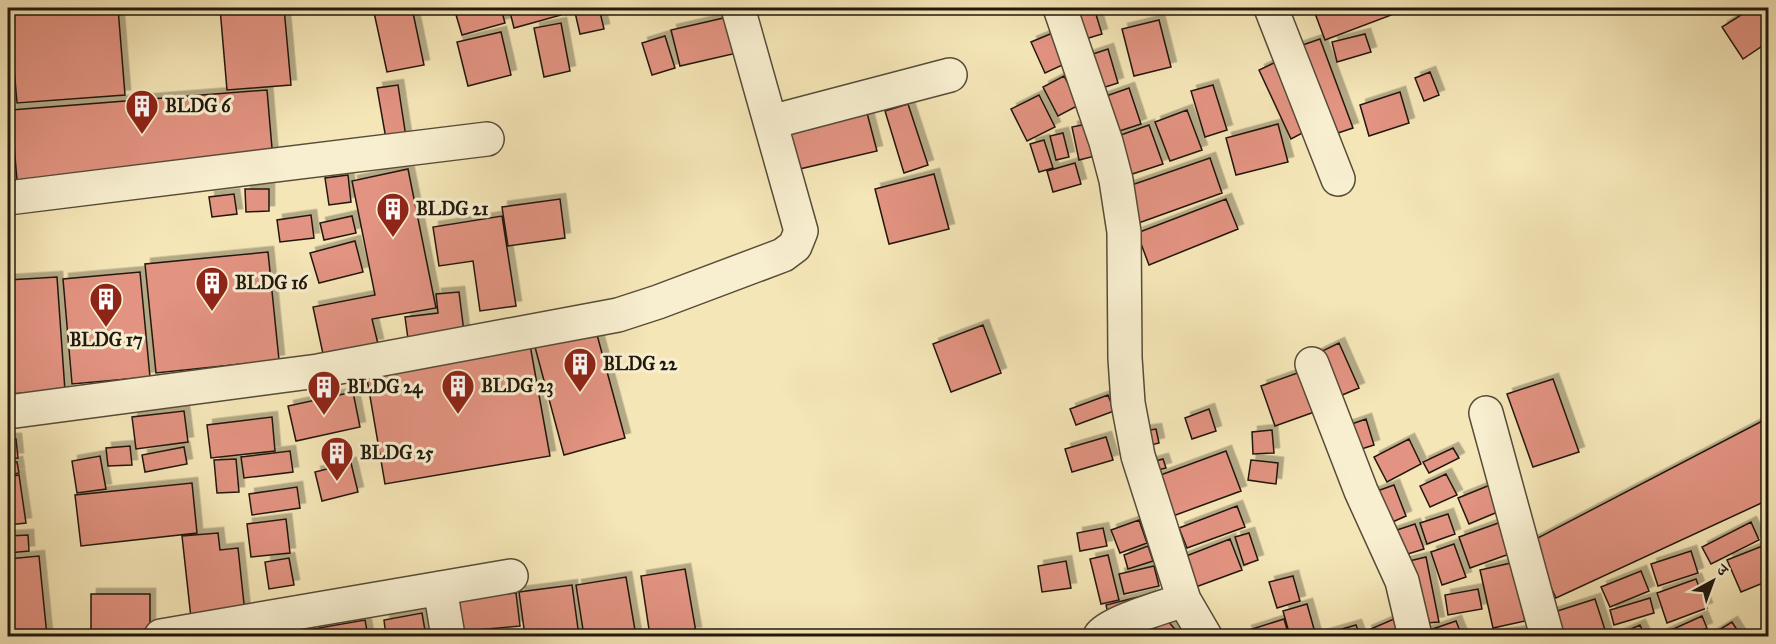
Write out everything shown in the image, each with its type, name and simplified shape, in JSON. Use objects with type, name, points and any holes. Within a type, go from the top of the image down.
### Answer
[{"type":"street","points":[[8,412],[318,371],[618,315],[783,255],[795,246],[801,231],[738,8]]},
{"type":"street","points":[[1060,8],[1107,142],[1116,180],[1125,232],[1125,357],[1128,403],[1138,456],[1184,600],[1206,636]]},
{"type":"street","points":[[1271,8],[1338,178]]},
{"type":"street","points":[[771,122],[950,75]]},
{"type":"street","points":[[8,198],[487,139]]},
{"type":"street","points":[[1312,364],[1361,491],[1402,581],[1415,636]]},
{"type":"street","points":[[1486,413],[1547,636]]},
{"type":"street","points":[[160,636],[511,576]]},
{"type":"street","points":[[440,588],[448,636]]},
{"type":"street","points":[[1100,636],[1102,632],[1114,625],[1184,600]]},
{"type":"building","points":[[9,8],[118,8],[125,95],[17,103]]},
{"type":"building","points":[[220,8],[284,8],[291,85],[227,90]]},
{"type":"building","points":[[373,8],[412,8],[424,65],[387,72]]},
{"type":"building","points":[[454,8],[501,8],[505,23],[462,35]]},
{"type":"building","points":[[509,8],[559,8],[561,15],[514,28]]},
{"type":"building","points":[[574,8],[599,8],[604,29],[580,34]]},
{"type":"building","points":[[1061,8],[1094,8],[1102,34],[1072,43]]},
{"type":"building","points":[[1313,8],[1400,8],[1402,11],[1325,40]]},
{"type":"building","points":[[1752,8],[1768,8],[1768,42],[1743,59],[1722,27]]},
{"type":"building","points":[[728,17],[737,53],[680,66],[671,30]]},
{"type":"building","points":[[1159,20],[1171,67],[1134,76],[1122,29]]},
{"type":"building","points":[[561,23],[570,71],[544,77],[534,28]]},
{"type":"building","points":[[501,32],[511,75],[468,86],[457,42]]},
{"type":"building","points":[[1055,32],[1069,62],[1045,73],[1031,42]]},
{"type":"building","points":[[1365,34],[1371,52],[1337,62],[1332,42]]},
{"type":"building","points":[[665,36],[675,68],[652,75],[642,43]]},
{"type":"building","points":[[1320,39],[1353,128],[1326,137],[1294,48]]},
{"type":"building","points":[[1108,49],[1118,83],[1086,93],[1075,60]]},
{"type":"building","points":[[1280,60],[1312,128],[1291,139],[1259,70]]},
{"type":"building","points":[[1430,72],[1439,95],[1424,101],[1415,78]]},
{"type":"building","points":[[1064,76],[1079,105],[1058,116],[1043,87]]},
{"type":"building","points":[[398,85],[406,137],[386,139],[377,88]]},
{"type":"building","points":[[1213,85],[1227,130],[1205,137],[1191,91]]},
{"type":"building","points":[[1129,88],[1141,124],[1104,136],[1092,101]]},
{"type":"building","name":"BLDG 6","points":[[267,90],[273,160],[17,180],[11,110]]},
{"type":"building","points":[[1400,92],[1409,123],[1369,136],[1360,105]]},
{"type":"building","points":[[1039,95],[1055,127],[1027,141],[1011,109]]},
{"type":"building","points":[[908,104],[928,165],[904,173],[885,111]]},
{"type":"building","points":[[1187,110],[1202,150],[1170,161],[1155,122]]},
{"type":"building","points":[[867,113],[877,151],[791,171],[782,133]]},
{"type":"building","points":[[1087,124],[1095,156],[1079,160],[1072,127]]},
{"type":"building","points":[[1278,124],[1288,162],[1236,175],[1226,138]]},
{"type":"building","points":[[1149,125],[1163,164],[1114,180],[1101,142]]},
{"type":"building","points":[[1063,133],[1069,157],[1056,160],[1050,136]]},
{"type":"building","points":[[1044,140],[1053,168],[1039,172],[1030,144]]},
{"type":"building","points":[[1210,158],[1222,193],[1133,225],[1120,189]]},
{"type":"building","points":[[1075,163],[1081,184],[1053,192],[1047,171]]},
{"type":"building","name":"BLDG 21","points":[[408,169],[436,308],[372,319],[378,344],[323,354],[313,307],[375,295],[352,181]]},
{"type":"building","points":[[934,174],[949,229],[889,244],[875,189]]},
{"type":"building","points":[[348,175],[351,202],[329,205],[325,178]]},
{"type":"building","points":[[245,189],[269,189],[269,211],[246,212]]},
{"type":"building","points":[[234,194],[237,214],[212,217],[209,197]]},
{"type":"building","points":[[560,199],[565,238],[508,246],[502,207]]},
{"type":"building","points":[[1226,199],[1238,229],[1149,265],[1137,233]]},
{"type":"building","points":[[311,215],[314,238],[280,242],[277,220]]},
{"type":"building","points":[[352,216],[356,233],[324,240],[320,223]]},
{"type":"building","points":[[502,216],[516,306],[480,311],[473,261],[439,266],[433,227]]},
{"type":"building","points":[[355,241],[363,272],[319,283],[310,253]]},
{"type":"building","name":"BLDG 16","points":[[268,252],[279,360],[156,373],[145,264]]},
{"type":"building","name":"BLDG 17","points":[[140,272],[150,377],[72,384],[63,279]]},
{"type":"building","points":[[57,277],[65,391],[8,394],[8,280]]},
{"type":"building","points":[[459,292],[464,332],[408,339],[405,317],[438,313],[436,294]]},
{"type":"building","points":[[983,325],[1001,373],[951,392],[933,344]]},
{"type":"building","name":"BLDG 22","points":[[596,331],[625,438],[564,455],[535,347]]},
{"type":"building","points":[[1339,343],[1359,388],[1335,398],[1316,354]]},
{"type":"building","name":"BLDG 23","points":[[530,345],[550,456],[385,484],[366,373]]},
{"type":"building","points":[[1306,370],[1320,410],[1275,426],[1261,386]]},
{"type":"building","points":[[1553,379],[1579,452],[1533,467],[1507,394]]},
{"type":"building","name":"BLDG 24","points":[[353,392],[360,427],[296,441],[288,406]]},
{"type":"building","points":[[1108,395],[1114,411],[1076,425],[1070,409]]},
{"type":"building","points":[[1209,409],[1216,431],[1192,439],[1185,418]]},
{"type":"building","points":[[184,411],[188,442],[136,449],[132,417]]},
{"type":"building","points":[[272,417],[275,451],[211,458],[207,425]]},
{"type":"building","points":[[1768,418],[1768,500],[1556,598],[1530,542]]},
{"type":"building","points":[[1366,419],[1374,445],[1355,451],[1346,426]]},
{"type":"building","points":[[1156,429],[1159,443],[1139,448],[1136,432]]},
{"type":"building","points":[[1272,430],[1274,453],[1253,454],[1252,432]]},
{"type":"building","points":[[1106,437],[1113,460],[1072,472],[1065,449]]},
{"type":"building","points":[[8,439],[16,439],[18,458],[8,459]]},
{"type":"building","points":[[1409,439],[1421,464],[1387,482],[1374,457]]},
{"type":"building","points":[[130,446],[132,465],[108,466],[106,448]]},
{"type":"building","points":[[184,447],[187,464],[145,472],[142,455]]},
{"type":"building","points":[[1453,448],[1459,458],[1429,473],[1423,462]]},
{"type":"building","points":[[290,451],[293,472],[244,478],[241,457]]},
{"type":"building","points":[[1226,451],[1241,491],[1162,520],[1147,480]]},
{"type":"building","points":[[100,456],[106,489],[77,493],[72,461]]},
{"type":"building","points":[[236,459],[239,492],[217,493],[214,460]]},
{"type":"building","points":[[1163,459],[1166,468],[1146,473],[1144,464]]},
{"type":"building","points":[[1251,460],[1278,463],[1276,484],[1248,480]]},
{"type":"building","points":[[17,462],[19,473],[8,475],[8,464]]},
{"type":"building","name":"BLDG 25","points":[[351,463],[358,492],[322,501],[315,472]]},
{"type":"building","points":[[1446,474],[1457,495],[1430,507],[1420,486]]},
{"type":"building","points":[[19,475],[26,523],[8,525],[8,477]]},
{"type":"building","points":[[192,483],[197,533],[81,546],[75,495]]},
{"type":"building","points":[[1394,485],[1406,516],[1379,528],[1366,495]]},
{"type":"building","points":[[1490,485],[1500,511],[1469,524],[1458,498]]},
{"type":"building","points":[[297,487],[300,508],[252,515],[249,494]]},
{"type":"building","points":[[1237,506],[1245,527],[1187,548],[1179,528]]},
{"type":"building","points":[[1768,508],[1768,525],[1762,511]]},
{"type":"building","points":[[1448,514],[1455,534],[1427,544],[1420,523]]},
{"type":"building","points":[[286,519],[290,553],[251,557],[247,524]]},
{"type":"building","points":[[1139,520],[1147,543],[1120,553],[1111,530]]},
{"type":"building","points":[[1504,521],[1515,552],[1470,568],[1459,537]]},
{"type":"building","points":[[1751,522],[1759,540],[1711,564],[1702,547]]},
{"type":"building","points":[[1415,524],[1424,549],[1398,557],[1391,532]]},
{"type":"building","points":[[1103,528],[1107,546],[1080,551],[1077,533]]},
{"type":"building","points":[[218,533],[220,550],[238,548],[245,613],[191,618],[182,536]]},
{"type":"building","points":[[1249,533],[1258,560],[1244,565],[1235,537]]},
{"type":"building","points":[[28,535],[29,551],[8,553],[8,536]]},
{"type":"building","points":[[1230,539],[1242,570],[1193,588],[1181,558]]},
{"type":"building","points":[[1454,544],[1466,577],[1442,585],[1431,552]]},
{"type":"building","points":[[1765,545],[1768,553],[1768,581],[1741,592],[1727,560]]},
{"type":"building","points":[[1148,546],[1153,561],[1128,569],[1124,555]]},
{"type":"building","points":[[1691,551],[1698,573],[1658,586],[1651,564]]},
{"type":"building","points":[[1108,555],[1119,600],[1101,604],[1090,559]]},
{"type":"building","points":[[39,556],[47,636],[10,636],[8,559]]},
{"type":"building","points":[[1426,557],[1439,622],[1414,624],[1401,563]]},
{"type":"building","points":[[289,558],[294,585],[269,589],[265,562]]},
{"type":"building","points":[[1066,561],[1071,588],[1042,592],[1038,566]]},
{"type":"building","points":[[1511,563],[1525,621],[1493,628],[1480,570]]},
{"type":"building","points":[[1154,566],[1159,586],[1124,594],[1119,574]]},
{"type":"building","points":[[685,569],[696,632],[650,636],[641,576]]},
{"type":"building","points":[[1641,571],[1649,591],[1610,607],[1601,587]]},
{"type":"building","points":[[1293,576],[1300,601],[1277,608],[1269,582]]},
{"type":"building","points":[[626,577],[636,636],[584,636],[576,585]]},
{"type":"building","points":[[1696,579],[1707,608],[1667,623],[1657,593]]},
{"type":"building","points":[[572,585],[579,636],[525,636],[519,592]]},
{"type":"building","points":[[1478,589],[1482,609],[1448,615],[1445,595]]},
{"type":"building","points":[[516,593],[520,626],[452,632],[449,599]]},
{"type":"building","points":[[1154,593],[1109,618],[1106,605]]},
{"type":"building","points":[[91,594],[150,594],[150,630],[91,630]]},
{"type":"building","points":[[1650,598],[1654,613],[1614,625],[1610,610]]},
{"type":"building","points":[[1595,599],[1607,636],[1555,636],[1548,614]]},
{"type":"building","points":[[1307,604],[1316,636],[1290,636],[1283,611]]},
{"type":"building","points":[[422,613],[426,636],[386,636],[384,620]]},
{"type":"building","points":[[1702,616],[1707,628],[1688,636],[1658,636]]},
{"type":"building","points":[[1166,619],[1181,636],[1146,636]]},
{"type":"building","points":[[1284,619],[1289,636],[1248,636],[1246,631]]},
{"type":"building","points":[[1394,619],[1402,636],[1369,636],[1366,631]]},
{"type":"building","points":[[365,620],[368,636],[314,636],[313,629]]},
{"type":"building","points":[[1456,621],[1462,636],[1419,636],[1418,634]]},
{"type":"building","points":[[1732,622],[1741,636],[1709,636]]},
{"type":"building","points":[[308,623],[310,636],[248,636]]},
{"type":"building","points":[[1356,625],[1360,636],[1321,636],[1321,635]]},
{"type":"building","points":[[1640,625],[1645,636],[1615,636]]},
{"type":"building","points":[[1531,630],[1532,636],[1495,636],[1495,635]]},
{"type":"place","name":"BLDG 6","points":[[142,135]]},
{"type":"place","name":"BLDG 21","points":[[393,238]]},
{"type":"place","name":"BLDG 16","points":[[212,312]]},
{"type":"place","name":"BLDG 17","points":[[106,328]]},
{"type":"place","name":"BLDG 22","points":[[580,393]]},
{"type":"place","name":"BLDG 23","points":[[458,415]]},
{"type":"place","name":"BLDG 24","points":[[324,416]]},
{"type":"place","name":"BLDG 25","points":[[337,482]]}]
